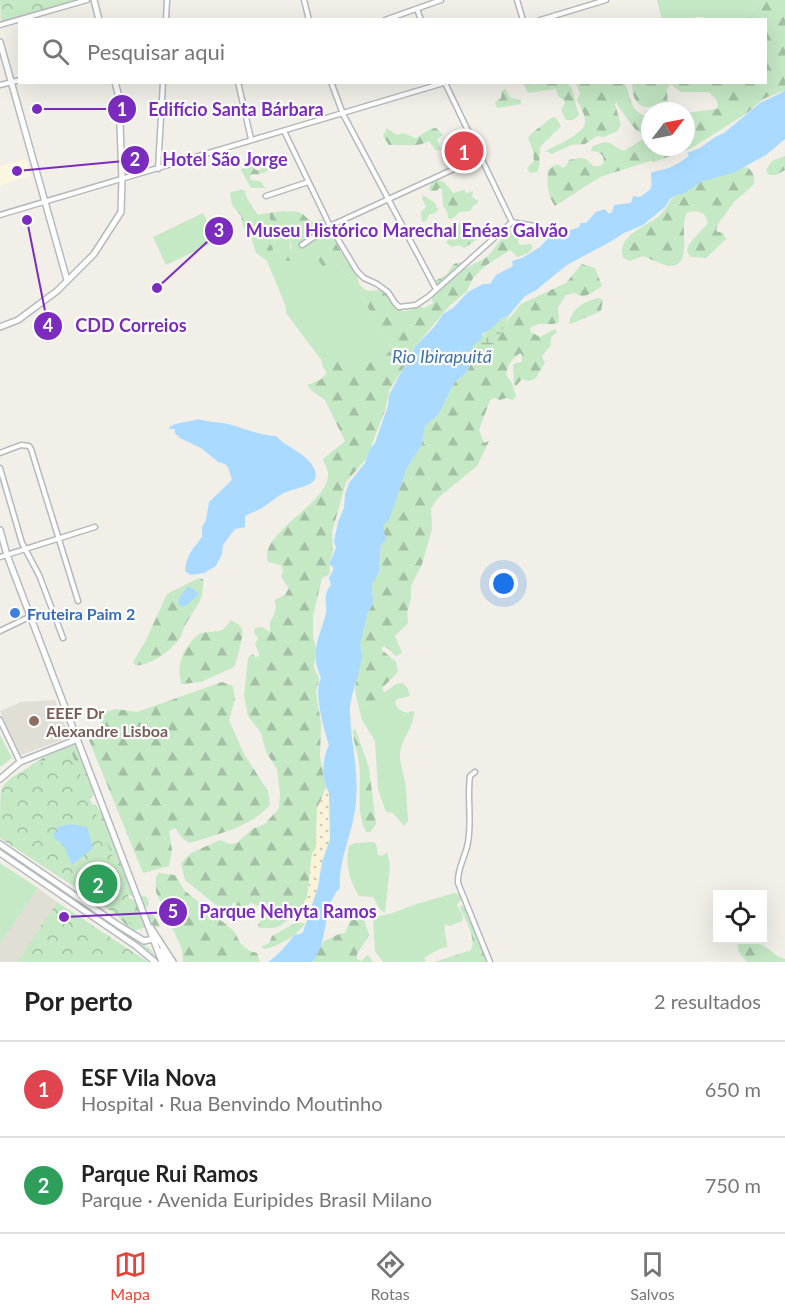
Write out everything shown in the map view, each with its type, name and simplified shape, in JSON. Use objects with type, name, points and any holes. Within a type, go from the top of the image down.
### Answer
[{"type":"street","points":[[24,18],[87,0]]},
{"type":"street","points":[[94,0],[98,18]]},
{"type":"street","points":[[166,18],[167,0]]},
{"type":"street","points":[[304,0],[308,18]]},
{"type":"street","points":[[391,18],[439,0]]},
{"type":"street","points":[[517,0],[522,18]]},
{"type":"street","points":[[547,18],[606,0]]},
{"type":"street","points":[[417,9],[420,18]]},
{"type":"street","points":[[0,25],[18,20]]},
{"type":"street","points":[[0,42],[67,280]]},
{"type":"street","points":[[0,85],[18,80]]},
{"type":"street","points":[[0,327],[18,320],[57,291],[94,254],[117,219],[123,205],[119,97],[116,84]]},
{"type":"street","points":[[158,169],[163,84]]},
{"type":"street","points":[[238,84],[251,139]]},
{"type":"street","points":[[332,84],[343,114],[436,289]]},
{"type":"street","points":[[0,215],[443,84]]},
{"type":"street","points":[[446,84],[512,222]]},
{"type":"street","points":[[284,131],[330,226],[357,271],[364,278],[378,284],[388,292],[399,307],[405,308],[424,300],[512,222]]},
{"type":"street","points":[[302,245],[330,226],[480,157]]},
{"type":"street","points":[[266,196],[308,182]]},
{"type":"street","points":[[512,222],[534,226]]},
{"type":"street","points":[[0,453],[21,445],[29,446],[31,449],[78,601]]},
{"type":"street","points":[[0,468],[17,529],[39,575],[63,638]]},
{"type":"street","points":[[0,557],[95,527]]},
{"type":"street","points":[[0,530],[7,555],[162,962]]},
{"type":"street","points":[[0,631],[31,616]]},
{"type":"street","points":[[0,720],[20,762]]},
{"type":"street","points":[[0,779],[20,762],[78,739]]},
{"type":"street","points":[[475,771],[470,776],[471,820],[458,883],[490,962]]},
{"type":"street","points":[[0,844],[118,925],[144,941],[153,939]]},
{"type":"street","points":[[0,853],[136,946],[155,962]]},
{"type":"street","points":[[148,924],[173,962]]},
{"type":"street","points":[[153,939],[167,962]]},
{"type":"shaded area","points":[[26,159],[31,176],[2,184],[0,187],[0,166]]},
{"type":"shaded area","name":"EEEF Dr Alexandre Lisboa","points":[[55,700],[67,730],[59,733],[62,740],[21,755],[0,711],[21,702]]},
{"type":"shaded area","points":[[38,888],[57,902],[17,962],[0,962],[0,944]]},
{"type":"green space","points":[[0,0],[74,0],[1,21]]},
{"type":"green space","points":[[657,0],[758,0],[747,12],[732,17],[662,18]]},
{"type":"green space","points":[[758,0],[785,0],[785,90],[763,99],[747,113],[695,146],[695,112],[717,109],[716,99],[709,92],[681,92],[670,84],[767,84],[767,18],[720,18],[752,9]]},
{"type":"green space","points":[[524,84],[569,84],[579,114],[575,119],[565,119],[561,109],[565,103],[558,96],[556,89],[528,93]]},
{"type":"green space","points":[[576,84],[625,84],[632,104],[641,114],[641,133],[635,129],[617,102],[615,104],[621,125],[617,131],[604,137],[597,136],[585,144],[571,145],[552,154],[546,151],[575,135],[585,123],[585,117],[577,100],[580,93]]},
{"type":"green space","points":[[633,84],[670,84],[667,90],[668,102],[641,102],[641,106],[634,97]]},
{"type":"green space","points":[[505,89],[511,98],[521,100],[521,104],[497,108],[495,102],[501,98],[502,91]]},
{"type":"green space","points":[[555,117],[561,126],[540,147],[539,168],[537,172],[530,173],[527,168],[534,161],[528,138]]},
{"type":"green space","points":[[387,128],[397,135],[403,133],[416,138],[436,128],[443,135],[437,139],[441,150],[435,150],[429,141],[414,145],[389,145],[383,136]]},
{"type":"green space","points":[[641,140],[641,156],[671,156],[600,177],[555,206],[548,189],[548,170],[557,164],[563,168],[569,160],[580,158],[588,160],[593,166],[600,166],[604,162],[603,156],[591,151],[592,147],[598,144],[607,142],[624,151]]},
{"type":"green space","points":[[785,156],[785,170],[776,175],[769,175],[766,170],[772,161]]},
{"type":"green space","points":[[250,159],[253,160],[253,167],[256,170],[260,170],[269,160],[271,167],[269,169],[250,176],[251,180],[261,182],[265,188],[251,188],[241,170]]},
{"type":"green space","points":[[747,167],[753,174],[754,184],[734,202],[718,224],[716,231],[723,233],[726,239],[706,258],[691,257],[687,252],[689,244],[708,223],[703,214],[694,211],[687,213],[685,219],[684,253],[682,260],[677,264],[670,266],[643,256],[630,261],[623,258],[623,244],[631,234],[658,217],[676,194],[700,181]]},
{"type":"green space","points":[[434,179],[444,182],[453,193],[464,190],[466,193],[473,191],[472,197],[478,201],[477,204],[470,211],[460,212],[452,219],[448,218],[443,206],[442,189],[430,191],[429,188]]},
{"type":"green space","points":[[245,191],[259,217],[261,227],[259,234],[272,246],[277,264],[273,265],[256,253],[251,237],[243,226],[241,216],[232,205],[231,192]]},
{"type":"green space","points":[[423,195],[435,203],[438,210],[422,222],[421,212],[426,207]]},
{"type":"green space","points":[[299,212],[311,221],[322,219],[324,224],[314,233],[297,239],[292,234],[293,228],[290,230],[292,259],[289,261],[282,260],[276,247],[269,213]]},
{"type":"green space","points":[[203,213],[217,241],[166,265],[153,237]]},
{"type":"green space","points":[[269,213],[276,247],[282,260],[292,248],[289,237],[293,228],[294,231],[314,233],[324,224],[329,236],[323,238],[336,269],[340,269],[351,277],[391,349],[387,354],[378,360],[348,369],[336,360],[323,358],[322,361],[286,313],[286,307],[267,261],[273,265],[274,253],[272,246],[259,234],[257,215]]},
{"type":"green space","points":[[461,223],[466,232],[476,228],[482,236],[464,248],[459,245],[452,247],[446,243],[454,238],[458,225]]},
{"type":"green space","points":[[518,227],[524,230],[518,242],[520,245],[531,244],[532,248],[528,253],[518,257],[510,250],[485,266],[473,278],[467,291],[448,307],[408,356],[390,389],[385,410],[366,459],[346,482],[332,532],[333,550],[329,564],[330,574],[322,578],[313,616],[316,650],[314,668],[319,678],[316,692],[321,724],[320,757],[326,788],[317,809],[316,848],[312,854],[307,898],[280,926],[259,928],[258,925],[265,913],[261,907],[251,903],[239,910],[234,902],[226,913],[185,880],[181,863],[191,853],[220,840],[230,844],[237,843],[252,829],[265,824],[279,808],[277,769],[266,752],[261,733],[248,716],[244,696],[248,658],[253,654],[255,657],[260,656],[255,644],[258,638],[254,632],[255,628],[262,627],[270,632],[270,622],[276,610],[275,600],[285,595],[289,588],[281,577],[283,571],[281,565],[268,562],[268,551],[282,530],[324,488],[328,475],[323,459],[345,441],[325,400],[307,385],[320,380],[327,373],[322,365],[322,358],[325,355],[336,359],[348,368],[378,360],[391,349],[351,277],[340,269],[330,272],[324,269],[319,261],[316,247],[323,238],[333,238],[357,273],[359,284],[368,291],[382,290],[397,308],[405,311],[418,306],[424,308],[433,303],[430,292],[436,288],[435,281],[446,275],[454,264],[460,262],[467,268],[489,255],[505,235]]},
{"type":"green space","points":[[582,264],[595,268],[602,286],[586,296],[575,293],[566,295],[558,307],[559,322],[539,324],[530,328],[531,332],[540,337],[555,329],[557,332],[551,337],[551,345],[542,356],[545,363],[535,379],[529,381],[522,379],[516,386],[513,364],[522,362],[522,355],[520,353],[513,360],[506,375],[512,383],[516,397],[513,400],[494,398],[490,400],[479,430],[484,443],[489,441],[477,466],[439,497],[431,508],[432,529],[422,564],[411,586],[411,599],[407,612],[408,623],[395,636],[402,653],[396,656],[386,647],[382,647],[382,650],[396,662],[398,672],[383,687],[382,696],[365,707],[356,696],[355,689],[362,650],[360,645],[368,612],[373,603],[372,584],[379,572],[383,526],[393,507],[407,468],[422,444],[425,426],[439,414],[454,383],[466,373],[472,362],[486,357],[491,352],[503,326],[521,304],[566,283]]},
{"type":"green space","points":[[599,298],[603,300],[601,311],[569,324],[573,314],[580,306]]},
{"type":"green space","points":[[510,314],[488,355],[472,362],[470,353],[472,346],[495,323]]},
{"type":"green space","points":[[199,578],[203,579],[201,597],[179,639],[160,657],[141,665],[135,665],[133,662],[167,594]]},
{"type":"green space","points":[[230,620],[242,629],[240,648],[234,667],[201,682],[181,684],[180,663],[189,644],[202,633],[221,631]]},
{"type":"green space","points":[[222,682],[233,686],[235,699],[229,720],[244,754],[268,791],[270,805],[244,824],[190,843],[183,839],[175,828],[169,831],[172,850],[169,866],[143,873],[89,740],[101,733],[102,713],[116,709],[137,712]]},
{"type":"green space","points":[[403,683],[410,696],[397,699],[396,705],[403,712],[414,711],[400,756],[407,796],[408,821],[404,826],[393,813],[386,812],[378,789],[375,741],[362,720],[356,696],[365,707],[382,696],[382,691],[385,692],[396,684]]},
{"type":"green space","points":[[355,728],[369,768],[376,824],[370,832],[366,832],[361,815],[360,772],[353,735]]},
{"type":"green space","points":[[0,735],[12,758],[0,767]]},
{"type":"green space","points":[[76,745],[91,779],[92,798],[21,774],[46,756]]},
{"type":"green space","points":[[71,751],[142,931],[0,838],[1,790],[6,783],[32,766]]},
{"type":"green space","points":[[92,805],[96,805],[106,820],[130,874],[137,896],[125,895]]},
{"type":"green space","points":[[373,842],[376,844],[378,855],[382,856],[387,852],[390,865],[385,913],[373,897],[359,896],[349,872],[347,859],[349,846],[355,843]]},
{"type":"green space","points":[[0,863],[38,888],[0,944]]},
{"type":"green space","points":[[159,873],[175,875],[184,890],[235,932],[246,948],[257,953],[260,962],[183,962],[182,949],[156,892],[156,876]]},
{"type":"green space","points":[[55,885],[150,949],[160,962],[144,948],[53,887]]},
{"type":"green space","points":[[454,893],[459,894],[461,900],[457,905],[463,916],[462,921],[450,926],[445,924],[447,947],[424,958],[426,961],[383,962],[375,951],[373,920],[375,918]]},
{"type":"green space","points":[[147,897],[149,903],[147,907],[143,907],[146,914],[151,913],[160,927],[140,928],[133,932],[111,909],[129,898],[135,901],[136,898]]},
{"type":"green space","points":[[57,902],[148,962],[17,962]]},
{"type":"green space","points":[[461,905],[464,907],[488,962],[435,962],[471,950],[473,940],[460,908]]},
{"type":"green space","points":[[355,910],[362,913],[369,935],[357,954],[357,959],[361,961],[368,955],[373,962],[312,962],[323,942],[345,933]]},
{"type":"green space","points":[[299,921],[305,923],[293,936],[263,949],[262,946],[269,943],[272,936]]},
{"type":"green space","points":[[738,944],[760,944],[785,959],[785,962],[747,962],[738,951]]},
{"type":"sand","points":[[326,788],[329,792],[330,839],[322,862],[318,887],[305,923],[295,922],[294,914],[307,898],[312,854],[316,848],[317,809]]},
{"type":"water","name":"Rio Ibirapuitã","points":[[785,90],[785,139],[766,155],[735,172],[701,182],[683,194],[676,195],[643,225],[567,265],[535,291],[525,296],[510,314],[482,334],[482,338],[472,347],[470,353],[472,362],[466,373],[454,383],[439,414],[425,426],[422,444],[407,468],[389,520],[383,526],[386,540],[381,545],[379,572],[372,584],[373,603],[368,612],[360,645],[362,652],[360,668],[350,709],[356,801],[341,866],[340,888],[330,904],[321,945],[312,962],[268,962],[294,935],[303,932],[318,887],[322,862],[330,839],[329,793],[323,769],[329,745],[320,710],[318,691],[321,678],[316,654],[326,613],[326,593],[331,585],[329,578],[334,568],[329,564],[336,548],[334,541],[338,522],[344,508],[349,483],[365,463],[370,448],[375,443],[388,406],[389,395],[415,347],[443,314],[453,308],[468,292],[483,284],[490,284],[496,275],[513,266],[512,261],[540,247],[550,236],[577,228],[580,223],[586,223],[596,212],[605,209],[609,214],[614,205],[631,203],[633,196],[640,197],[650,189],[651,173],[669,168],[689,156],[695,156],[695,150],[724,133],[760,103]]},
{"type":"water","points":[[198,419],[276,436],[309,461],[316,476],[310,484],[286,492],[245,516],[245,527],[235,529],[223,545],[222,554],[216,566],[204,573],[190,575],[185,571],[187,561],[190,552],[202,537],[202,527],[206,520],[209,502],[232,480],[225,464],[218,462],[201,448],[180,438],[175,433],[175,429],[169,427]]},
{"type":"water","points":[[187,587],[199,594],[182,607],[178,600]]},
{"type":"water","points":[[70,824],[87,827],[93,848],[72,865],[64,846],[53,833],[58,831],[57,827]]},
{"type":"place","name":"Edifício Santa Bárbara","points":[[37,109]]},
{"type":"place","name":"ESF Vila Nova","points":[[464,151]]},
{"type":"place","name":"Hotel São Jorge","points":[[17,171]]},
{"type":"place","name":"CDD Correios","points":[[27,220]]},
{"type":"place","name":"Museu Histórico Marechal Enéas Galvão","points":[[157,288]]},
{"type":"place","name":"Fruteira Paim 2","points":[[15,613]]},
{"type":"place","name":"EEEF Dr Alexandre Lisboa","points":[[34,721]]},
{"type":"place","name":"Parque Rui Ramos","points":[[98,884]]},
{"type":"place","name":"Parque Nehyta Ramos","points":[[64,917]]}]
